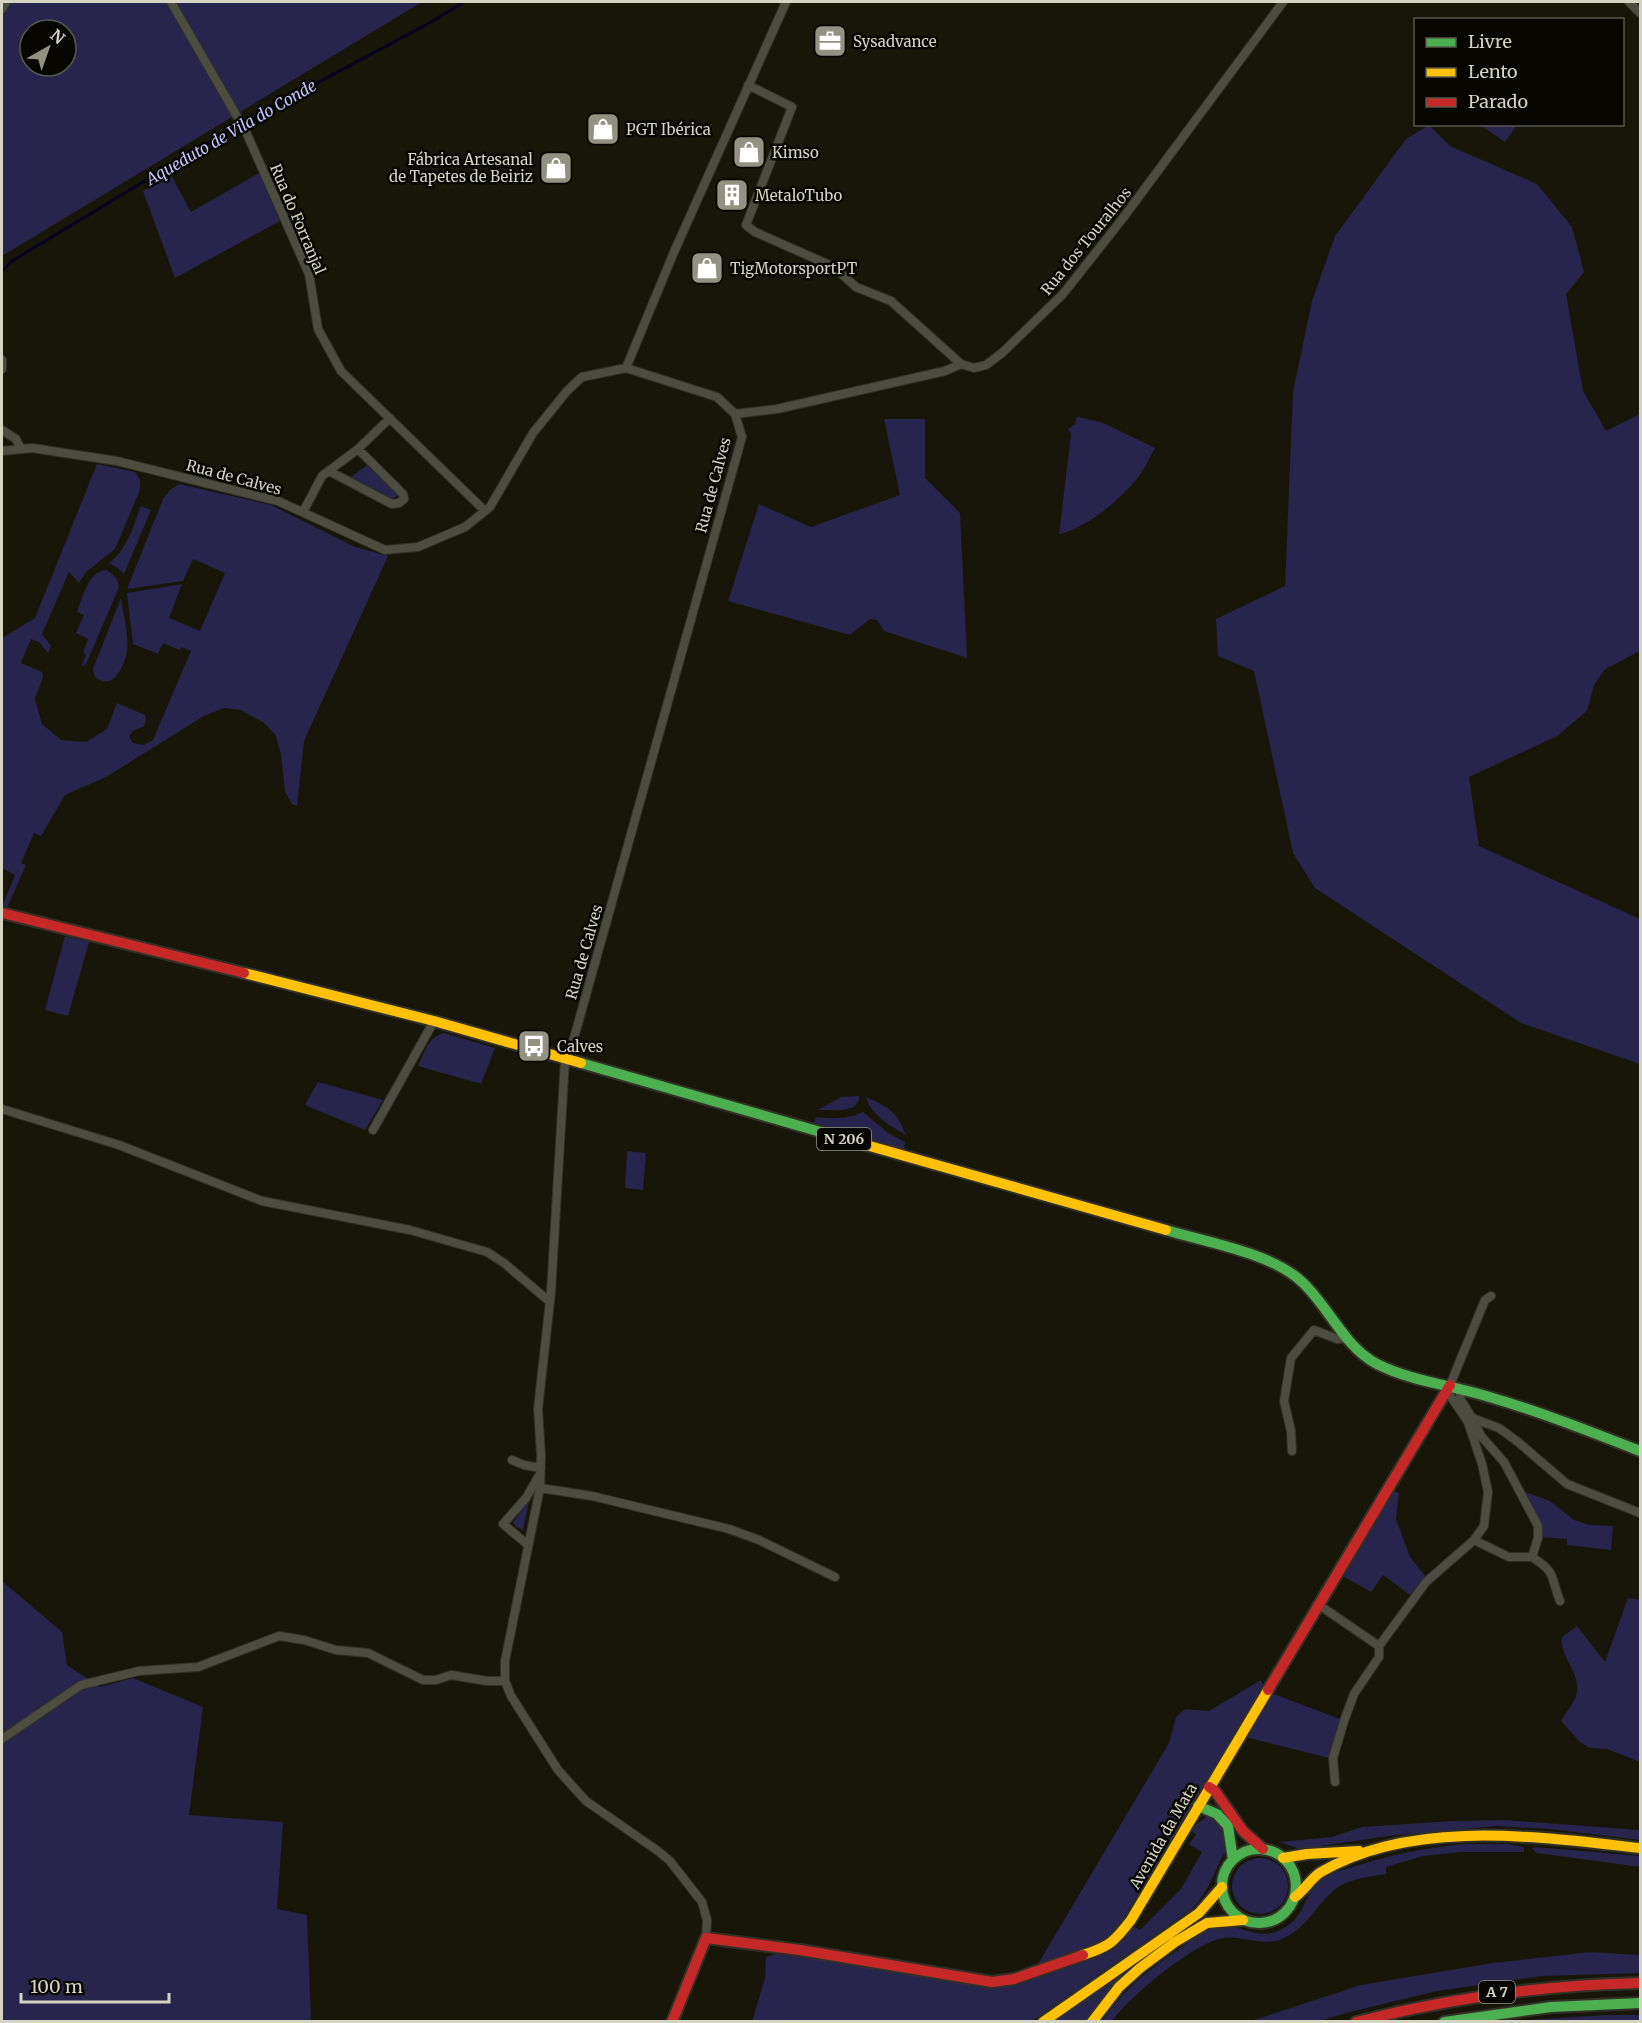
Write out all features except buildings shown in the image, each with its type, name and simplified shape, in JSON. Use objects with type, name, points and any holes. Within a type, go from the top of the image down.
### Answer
[{"type":"main road","name":"N 206","points":[[2,913],[434,1022],[1273,1262],[1294,1272],[1348,1338],[1374,1363],[1392,1371],[1540,1413],[1641,1451]]},
{"type":"main road","name":"Avenida da Mata","points":[[706,1938],[839,1956],[992,1982],[1014,1979],[1102,1949],[1114,1941],[1131,1920],[1209,1787],[1452,1388]]},
{"type":"main road","points":[[1209,1787],[1215,1791],[1243,1831],[1263,1850]]},
{"type":"main road","points":[[1198,1806],[1220,1816],[1228,1827],[1233,1841],[1233,1860]]},
{"type":"main road","points":[[1282,1858],[1291,1854],[1369,1850],[1443,1838],[1499,1836],[1557,1839],[1641,1848]]},
{"type":"main road","points":[[1295,1897],[1295,1876],[1290,1866],[1273,1852],[1252,1850],[1241,1854],[1233,1860],[1225,1872],[1222,1887],[1228,1906],[1234,1914],[1253,1923],[1264,1923],[1274,1921],[1290,1907],[1295,1897],[1320,1872],[1369,1850]]},
{"type":"main road","points":[[1043,2022],[1199,1913],[1222,1887]]},
{"type":"main road","points":[[1092,2022],[1122,1983],[1151,1959],[1189,1933],[1210,1921],[1243,1920]]},
{"type":"main road","points":[[672,2022],[706,1938]]},
{"type":"main road","name":"A 7","points":[[1356,2022],[1431,2004],[1507,1991],[1574,1985],[1641,1983]]},
{"type":"main road","name":"A 7","points":[[1444,2022],[1485,2014],[1551,2007],[1641,2003]]},
{"type":"street","points":[[2,9],[6,2]]},
{"type":"street","name":"Rua do Forranjal","points":[[171,2],[246,132],[309,274],[318,329],[341,371],[485,511]]},
{"type":"street","points":[[626,368],[674,252],[786,2]]},
{"type":"street","name":"Rua dos Touralhos","points":[[735,414],[786,407],[945,370],[961,364],[974,368],[986,365],[1002,353],[1063,294],[1283,2]]},
{"type":"street","points":[[1629,2],[1641,13]]},
{"type":"street","points":[[748,85],[792,107],[746,225],[755,232],[834,267],[856,286],[891,301],[961,364]]},
{"type":"street","name":"Rua de Calves","points":[[2,452],[32,448],[117,461],[278,501],[385,550],[418,547],[465,527],[490,507],[533,433],[567,391],[582,377],[626,368],[717,398],[735,414],[742,437],[574,1038],[565,1060],[550,1302],[538,1409],[540,1488],[505,1661],[505,1681]]},
{"type":"street","points":[[303,512],[322,477],[358,449],[390,418]]},
{"type":"street","points":[[2,430],[16,439],[21,449]]},
{"type":"street","points":[[329,471],[392,504],[399,504],[404,499],[403,494],[358,449]]},
{"type":"street","points":[[373,1130],[434,1022]]},
{"type":"street","points":[[2,1109],[118,1145],[262,1201],[410,1230],[487,1252],[504,1263],[550,1302]]},
{"type":"street","points":[[1335,1782],[1333,1758],[1344,1721],[1354,1694],[1379,1658],[1379,1646],[1426,1582],[1474,1540],[1484,1526],[1487,1484],[1468,1422],[1452,1388],[1485,1300],[1491,1296]]},
{"type":"street","points":[[1292,1451],[1291,1431],[1284,1401],[1290,1358],[1314,1330],[1337,1339],[1348,1338]]},
{"type":"street","points":[[1452,1388],[1485,1443],[1504,1462],[1538,1526],[1538,1538],[1532,1557]]},
{"type":"street","points":[[1472,1418],[1499,1428],[1567,1484],[1641,1513]]},
{"type":"street","points":[[512,1460],[541,1470],[526,1498],[503,1524],[528,1545]]},
{"type":"street","points":[[540,1488],[592,1496],[729,1529],[759,1540],[836,1577]]},
{"type":"street","points":[[1474,1540],[1509,1557],[1532,1557],[1547,1567],[1552,1573],[1560,1601]]},
{"type":"street","points":[[1319,1605],[1379,1646]]},
{"type":"street","points":[[2,1739],[81,1685],[138,1671],[198,1667],[279,1636],[304,1640],[336,1650],[368,1653],[423,1680],[436,1680],[452,1675],[487,1681],[505,1681],[511,1696],[558,1770],[573,1788],[586,1801],[658,1851],[696,1894],[702,1902],[707,1920],[706,1938]]},
{"type":"shaded area","points":[[2,2],[422,2],[2,256]]},
{"type":"shaded area","points":[[1430,126],[1450,146],[1537,184],[1572,227],[1584,272],[1566,294],[1583,391],[1606,431],[1640,414],[1640,651],[1604,670],[1594,685],[1587,711],[1557,736],[1469,777],[1479,846],[1640,919],[1640,1064],[1521,1023],[1315,888],[1293,853],[1254,671],[1218,656],[1216,619],[1285,586],[1293,392],[1312,301],[1335,236],[1406,139]]},
{"type":"shaded area","points":[[1481,126],[1516,126],[1505,142]]},
{"type":"shaded area","points":[[259,173],[280,221],[175,278],[143,191],[171,175],[191,212]]},
{"type":"shaded area","points":[[1077,417],[1101,422],[1155,448],[1139,476],[1111,505],[1091,520],[1059,534],[1071,434],[1068,429],[1075,424]]},
{"type":"shaded area","points":[[884,419],[925,419],[925,478],[960,513],[967,658],[884,631],[877,620],[870,619],[850,635],[728,601],[759,504],[811,527],[900,495]]},
{"type":"shaded area","points":[[97,464],[135,472],[140,479],[140,490],[115,549],[86,572],[79,583],[69,572],[42,634],[51,646],[48,653],[39,642],[31,639],[21,663],[42,672],[43,677],[35,699],[42,724],[61,740],[86,742],[107,729],[117,703],[145,715],[144,726],[133,731],[129,736],[133,743],[144,745],[153,740],[191,651],[181,647],[180,650],[163,643],[158,654],[133,644],[127,593],[182,584],[169,618],[200,631],[225,573],[193,559],[183,581],[127,589],[163,499],[179,484],[271,505],[355,547],[388,556],[304,741],[297,806],[292,804],[285,792],[281,754],[275,734],[264,723],[241,710],[224,708],[204,716],[106,777],[65,795],[41,836],[34,833],[21,863],[26,865],[7,908],[2,907],[15,875],[2,868],[2,638],[35,618]]},
{"type":"shaded area","points":[[367,465],[398,495],[393,499],[351,477]]},
{"type":"shaded area","points":[[141,506],[151,510],[124,574],[109,563],[125,545]]},
{"type":"shaded area","points":[[106,570],[115,577],[119,587],[86,664],[81,667],[86,655],[83,652],[88,639],[76,633],[84,615],[77,612],[90,580],[100,571]]},
{"type":"shaded area","points":[[121,598],[127,632],[127,650],[119,673],[111,681],[106,682],[94,675],[93,669]]},
{"type":"shaded area","points":[[65,936],[89,942],[68,1016],[45,1010]]},
{"type":"shaded area","points":[[444,1033],[495,1048],[481,1084],[418,1066],[431,1041]]},
{"type":"shaded area","points":[[318,1082],[383,1100],[365,1130],[305,1105]]},
{"type":"shaded area","points":[[859,1096],[854,1107],[842,1110],[818,1110],[841,1097]]},
{"type":"shaded area","points":[[866,1097],[891,1111],[906,1135],[877,1115]]},
{"type":"shaded area","points":[[863,1112],[888,1133],[905,1142],[904,1150],[813,1124],[816,1117],[840,1118]]},
{"type":"shaded area","points":[[627,1151],[646,1153],[643,1190],[625,1188]]},
{"type":"shaded area","points":[[1390,1490],[1399,1493],[1396,1519],[1410,1557],[1426,1577],[1410,1595],[1383,1575],[1371,1592],[1341,1575]]},
{"type":"shaded area","points":[[1525,1492],[1550,1501],[1574,1520],[1590,1525],[1613,1526],[1611,1550],[1567,1545],[1567,1539],[1540,1537]]},
{"type":"shaded area","points":[[529,1501],[523,1530],[515,1526],[513,1522]]},
{"type":"shaded area","points":[[2,1581],[62,1632],[67,1665],[100,1687],[133,1678],[203,1707],[189,1815],[283,1822],[277,1909],[307,1915],[311,2021],[2,2021]]},
{"type":"shaded area","points":[[1628,1598],[1640,1600],[1640,1762],[1607,1749],[1590,1748],[1580,1742],[1561,1721],[1575,1699],[1577,1688],[1574,1673],[1564,1652],[1562,1637],[1577,1626],[1605,1662]]},
{"type":"shaded area","points":[[1261,1680],[1264,1687],[1112,1937],[1097,1945],[1038,1964],[1169,1743],[1176,1717],[1185,1709],[1209,1711]]},
{"type":"shaded area","points":[[1271,1693],[1340,1719],[1329,1758],[1245,1737]]},
{"type":"shaded area","points":[[1213,1816],[1223,1824],[1229,1845],[1209,1886],[1192,1909],[1032,2021],[752,2022],[765,1978],[766,1957],[779,1953],[836,1960],[998,1987],[1015,1984],[1105,1954],[1125,1939],[1133,1926],[1140,1930],[1181,1889],[1202,1852],[1189,1844],[1196,1834],[1189,1830],[1206,1817]]},
{"type":"shaded area","points":[[1503,1820],[1640,1830],[1640,1840],[1550,1829],[1496,1826],[1388,1836],[1300,1849],[1279,1842],[1332,1837],[1362,1827]]},
{"type":"shaded area","points":[[1464,1844],[1506,1844],[1524,1847],[1524,1852],[1460,1852],[1423,1856],[1386,1867],[1386,1874],[1350,1882],[1337,1888],[1305,1923],[1286,1937],[1270,1942],[1224,1938],[1197,1949],[1147,1985],[1112,2021],[1102,2022],[1119,1999],[1138,1980],[1207,1930],[1224,1925],[1267,1934],[1275,1932],[1298,1916],[1313,1889],[1332,1874],[1396,1855]]},
{"type":"shaded area","points":[[1532,1848],[1640,1856],[1640,1867],[1537,1853]]},
{"type":"shaded area","points":[[1260,1858],[1275,1863],[1283,1871],[1288,1886],[1283,1901],[1275,1909],[1260,1914],[1245,1909],[1237,1901],[1232,1886],[1237,1871],[1245,1863]]},
{"type":"shaded area","points":[[1165,1942],[1088,2021],[1052,2022]]},
{"type":"shaded area","points":[[1590,1952],[1640,1955],[1640,1973],[1542,1976],[1437,1991],[1319,2021],[1251,2021],[1361,1985],[1493,1963]]},
{"type":"shaded area","points":[[1640,2015],[1640,2021],[1514,2021]]},
{"type":"waterway","name":"Aqueduto de Vila do Conde","points":[[2,271],[12,261],[231,129],[433,21],[464,2]]},
{"type":"traffic: fast","points":[[581,1063],[859,1143]]},
{"type":"traffic: fast","points":[[1166,1230],[1256,1256],[1288,1271],[1311,1291],[1355,1347],[1377,1364],[1417,1379],[1525,1408],[1640,1451]]},
{"type":"traffic: fast","points":[[1198,1806],[1217,1814],[1228,1826],[1233,1860]]},
{"type":"traffic: fast","points":[[1259,1849],[1280,1855],[1290,1865],[1296,1886],[1290,1907],[1280,1917],[1259,1923],[1238,1917],[1228,1907],[1222,1886],[1228,1865],[1238,1855],[1259,1849]]},
{"type":"traffic: fast","points":[[1444,2022],[1551,2007],[1640,2003]]},
{"type":"traffic: slow","points":[[244,973],[434,1021],[581,1063]]},
{"type":"traffic: slow","points":[[859,1143],[1166,1230]]},
{"type":"traffic: slow","points":[[1083,1955],[1111,1942],[1131,1920],[1268,1690]]},
{"type":"traffic: slow","points":[[1295,1897],[1321,1872],[1357,1855],[1395,1844],[1436,1838],[1519,1837],[1640,1848]]},
{"type":"traffic: slow","points":[[1283,1858],[1359,1851]]},
{"type":"traffic: slow","points":[[1043,2022],[1199,1913],[1222,1887]]},
{"type":"traffic: slow","points":[[1092,2022],[1119,1987],[1175,1942],[1207,1923],[1243,1920]]},
{"type":"traffic: jam","points":[[2,913],[244,973]]},
{"type":"traffic: jam","points":[[1268,1690],[1450,1385]]},
{"type":"traffic: jam","points":[[1209,1787],[1215,1791],[1243,1831],[1263,1849]]},
{"type":"traffic: jam","points":[[672,2022],[706,1938],[800,1950],[992,1982],[1014,1979],[1083,1955]]},
{"type":"traffic: jam","points":[[1356,2022],[1426,2006],[1497,1994],[1640,1983]]},
{"type":"place","name":"Sysadvance","points":[[830,41]]},
{"type":"place","name":"PGT Ibérica","points":[[603,129]]},
{"type":"place","name":"Kimso","points":[[749,152]]},
{"type":"place","name":"Fábrica Artesanal de Tapetes de Beiriz","points":[[556,168]]},
{"type":"place","name":"MetaloTubo","points":[[732,195]]},
{"type":"place","name":"TigMotorsportPT","points":[[707,268]]},
{"type":"place","name":"Calves","points":[[534,1046]]}]
